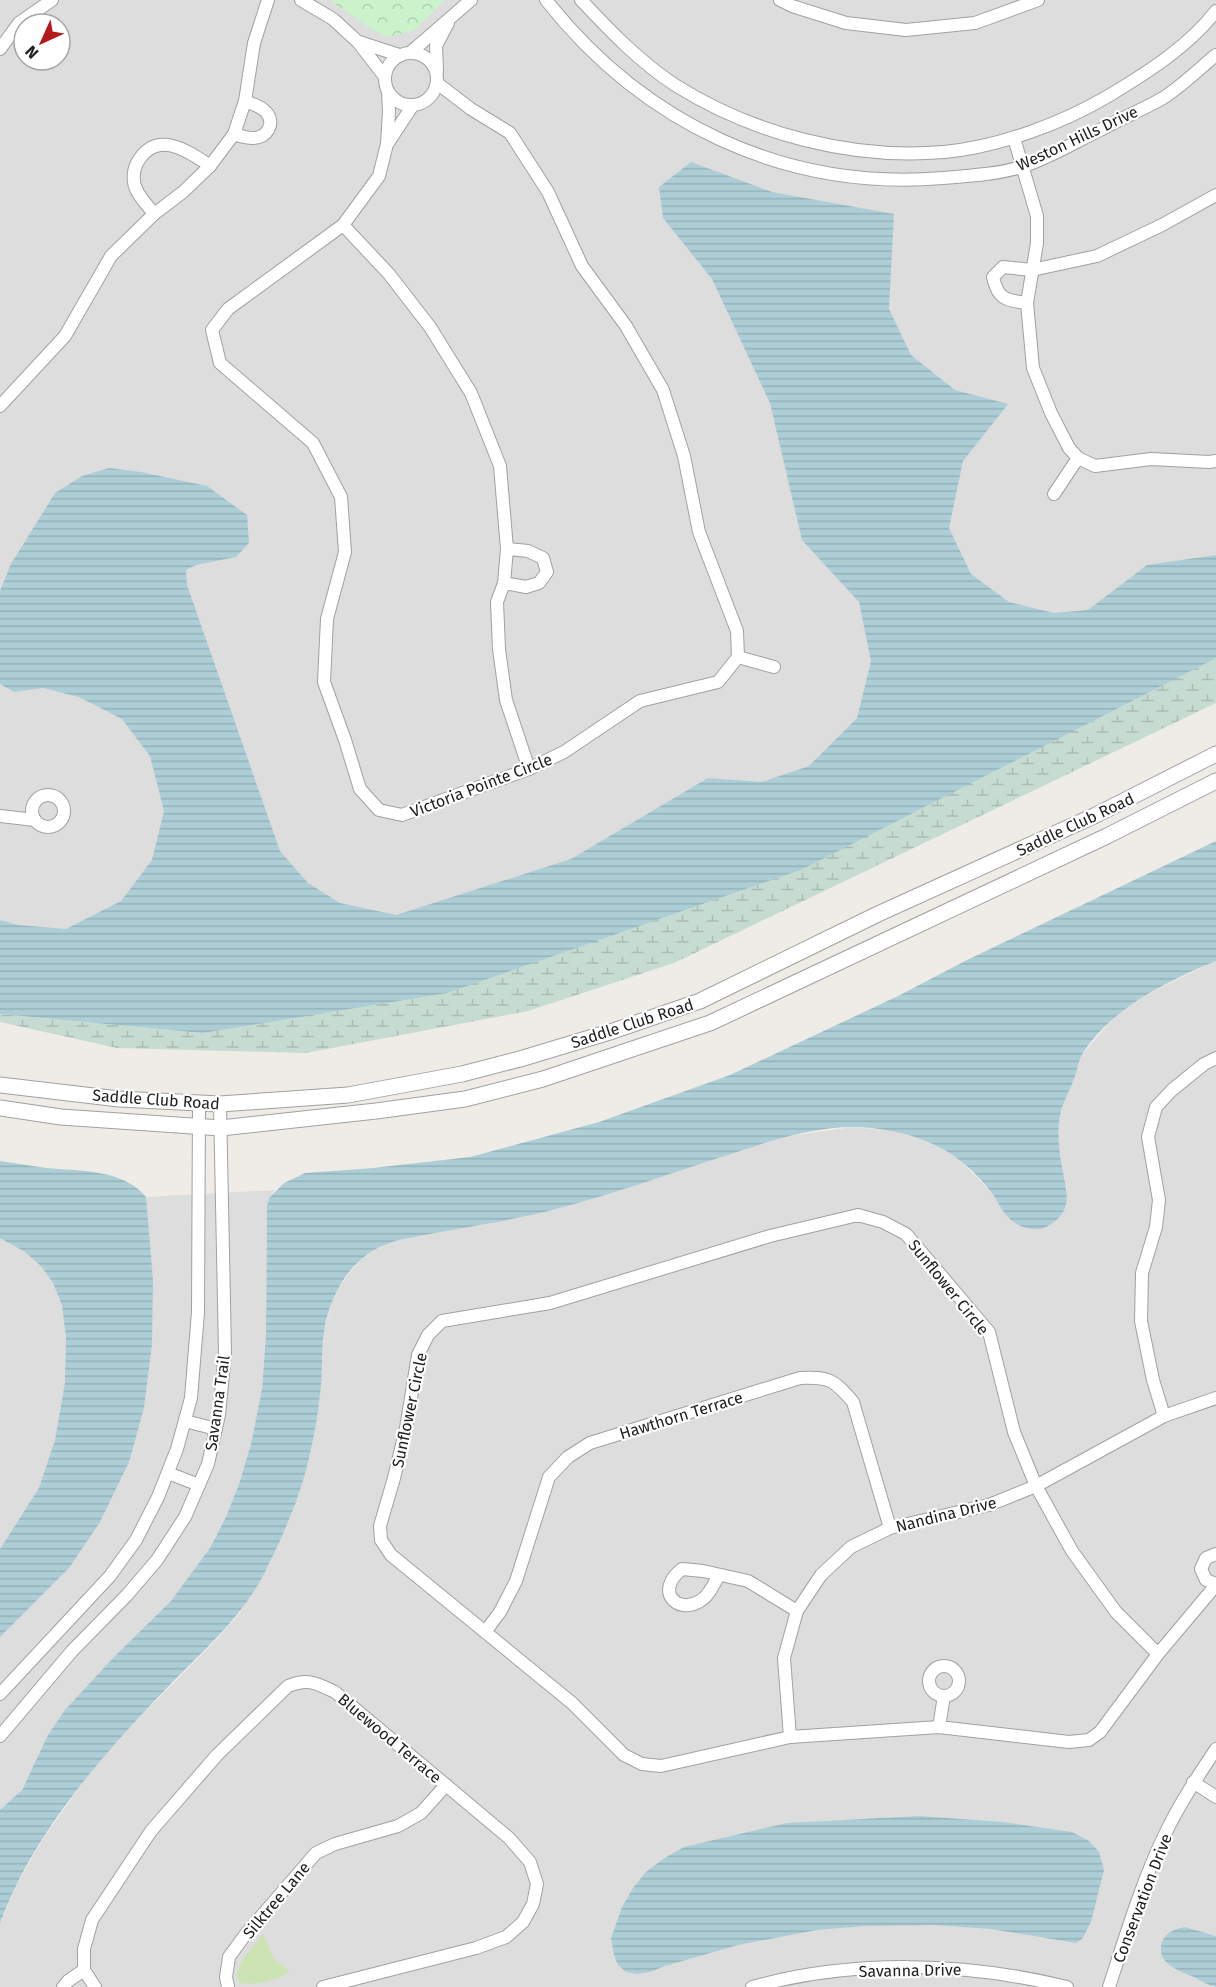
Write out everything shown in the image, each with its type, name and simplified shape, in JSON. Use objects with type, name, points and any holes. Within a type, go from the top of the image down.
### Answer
[{"type":"street","points":[[0,49],[19,23],[52,0]]},
{"type":"street","points":[[0,406],[65,336],[111,256],[154,214],[183,192],[210,166],[234,134],[245,101],[254,43],[268,0]]},
{"type":"street","points":[[301,0],[333,19],[358,42],[385,77],[388,92],[402,103],[413,105],[429,98],[435,90],[436,46],[453,14]]},
{"type":"street","points":[[385,77],[389,65],[399,55],[411,52],[471,0]]},
{"type":"street","name":"Weston Hills Drive","points":[[546,0],[588,48],[623,81],[702,132],[749,153],[816,171],[863,178],[906,181],[968,176],[1023,166],[1071,145],[1164,97],[1216,55]]},
{"type":"street","name":"Weston Hills Drive","points":[[581,0],[645,63],[676,85],[741,120],[787,135],[848,149],[889,153],[945,152],[1014,138],[1088,108],[1142,75],[1202,29],[1216,11]]},
{"type":"street","points":[[780,0],[846,23],[906,30],[975,23],[1038,0]]},
{"type":"street","points":[[358,42],[399,55]]},
{"type":"street","points":[[411,52],[424,56],[433,64],[437,78],[471,109],[510,133],[548,192],[582,266],[626,326],[663,390],[684,456],[699,532],[738,631],[738,657],[774,667]]},
{"type":"street","name":"Victoria Pointe Circle","points":[[388,92],[387,144],[379,176],[343,225],[228,309],[212,330],[220,363],[313,443],[341,497],[345,552],[327,620],[324,682],[360,789],[379,810],[402,815],[529,769],[564,753],[640,701],[718,682],[738,657]]},
{"type":"street","points":[[429,98],[442,99],[471,109]]},
{"type":"street","points":[[234,134],[252,139],[267,133],[270,127],[270,118],[266,111],[245,101]]},
{"type":"street","name":"Victoria Pointe Circle","points":[[387,144],[413,105]]},
{"type":"street","points":[[1014,138],[1036,216],[1037,243],[1027,303],[1033,368],[1051,413],[1069,448],[1078,458],[1095,466],[1151,459],[1216,461]]},
{"type":"street","points":[[154,214],[137,191],[133,178],[135,167],[149,148],[161,144],[175,145],[210,166]]},
{"type":"street","points":[[1027,303],[1005,299],[996,290],[993,277],[1003,267],[1032,270],[1097,256],[1162,225],[1216,195]]},
{"type":"street","points":[[343,225],[388,274],[430,327],[471,393],[500,466],[507,549],[504,583],[497,602],[499,649],[506,700],[529,769]]},
{"type":"street","points":[[1054,494],[1078,458]]},
{"type":"street","points":[[504,583],[526,587],[539,583],[547,572],[543,558],[528,551],[507,549]]},
{"type":"street","name":"Saddle Club Road","points":[[0,1084],[119,1099],[220,1104],[348,1095],[462,1074],[614,1031],[700,1000],[878,914],[1096,815],[1216,754]]},
{"type":"street","name":"Saddle Club Road","points":[[0,1108],[61,1117],[221,1128],[465,1099],[543,1079],[710,1023],[1107,836],[1216,781]]},
{"type":"street","points":[[1096,815],[1107,836]]},
{"type":"street","points":[[0,816],[35,820]]},
{"type":"street","points":[[1164,1416],[1153,1380],[1141,1321],[1142,1273],[1156,1227],[1159,1200],[1148,1137],[1156,1107],[1172,1090],[1204,1064],[1216,1058]]},
{"type":"street","name":"Savanna Trail","points":[[0,1694],[110,1576],[136,1540],[177,1449],[191,1398],[198,1312],[199,1103]]},
{"type":"street","name":"Savanna Trail","points":[[0,1736],[72,1651],[127,1595],[157,1560],[185,1517],[208,1464],[216,1429],[225,1352],[220,1104]]},
{"type":"street","name":"Sunflower Circle","points":[[1158,1654],[1109,1603],[1072,1551],[1036,1486],[1014,1431],[988,1332],[906,1234],[883,1222],[858,1215],[770,1236],[550,1302],[442,1321],[428,1335],[418,1355],[404,1438],[380,1526],[381,1540],[390,1555],[572,1703],[624,1755],[642,1764],[661,1766],[790,1737],[939,1727],[1069,1742],[1089,1740],[1100,1732],[1158,1654],[1216,1585],[1206,1580],[1201,1569],[1206,1558],[1216,1554]]},
{"type":"street","name":"Hawthorn Terrace","points":[[485,1632],[501,1612],[516,1581],[549,1477],[568,1457],[590,1443],[800,1378],[822,1377],[839,1386],[853,1402],[890,1528]]},
{"type":"street","name":"Nandina Drive","points":[[790,1737],[784,1658],[797,1611],[821,1575],[851,1546],[890,1528],[989,1505],[1036,1486],[1164,1416],[1216,1398]]},
{"type":"street","points":[[185,1421],[216,1429]]},
{"type":"street","points":[[168,1473],[199,1485]]},
{"type":"street","points":[[719,1575],[748,1581],[797,1611]]},
{"type":"street","name":"Bluewood Terrace","points":[[84,1970],[84,1949],[92,1920],[151,1831],[218,1755],[288,1686],[301,1681],[316,1683],[335,1692],[508,1838],[530,1862],[537,1884],[533,1904],[523,1922],[506,1937],[476,1948],[326,1987]]},
{"type":"street","points":[[939,1727],[944,1696]]},
{"type":"street","name":"Conservation Drive","points":[[1109,1987],[1143,1884],[1166,1831],[1193,1782],[1216,1749]]},
{"type":"street","points":[[1193,1782],[1216,1797]]},
{"type":"street","name":"Silktree Lane","points":[[228,1987],[226,1977],[229,1957],[245,1935],[316,1853],[335,1844],[398,1826],[421,1813],[446,1785]]},
{"type":"street","name":"Savanna Drive","points":[[752,1987],[784,1978],[852,1970],[912,1967],[970,1969],[1035,1979],[1067,1987]]},
{"type":"street","points":[[63,1987],[84,1970],[95,1987]]},
{"type":"shaded area","points":[[0,0],[1216,0],[1216,658],[803,869],[0,1014]]},
{"type":"shaded area","points":[[1216,961],[1216,1936],[1185,1927],[1177,1928],[1196,1978],[1214,1987],[0,1987],[0,1924],[17,1884],[43,1839],[94,1767],[239,1614],[267,1569],[292,1513],[310,1453],[320,1395],[324,1332],[331,1304],[339,1287],[360,1260],[374,1250],[395,1241],[555,1209],[783,1137],[853,1127],[895,1131],[917,1137],[942,1149],[961,1161],[993,1194],[1009,1218],[1025,1228],[1063,1213],[1067,1188],[1059,1147],[1059,1120],[1081,1056],[1112,1020],[1134,1003]]},
{"type":"shaded area","points":[[275,1190],[267,1206],[266,1335],[262,1389],[251,1444],[226,1517],[210,1548],[180,1590],[27,1779],[0,1829],[0,1225],[146,1197]]},
{"type":"green space","points":[[330,0],[444,0],[415,30],[388,37],[370,28]]},
{"type":"green space","points":[[1216,658],[1216,703],[674,963],[528,1011],[306,1053],[117,1048],[0,1022],[0,1014],[202,1033]]},
{"type":"green space","points":[[263,1934],[274,1959],[290,1971],[266,1982],[240,1983],[236,1975],[243,1959]]},
{"type":"water","points":[[691,162],[772,192],[894,214],[889,309],[911,355],[955,390],[1008,404],[963,461],[949,528],[971,574],[1009,602],[1054,613],[1088,610],[1147,565],[1216,555],[1216,658],[803,869],[447,993],[202,1033],[0,1014],[0,920],[18,925],[66,929],[121,901],[152,860],[164,811],[150,756],[122,719],[79,697],[43,688],[14,692],[0,684],[0,591],[11,564],[55,493],[82,476],[109,468],[141,472],[207,486],[247,515],[249,543],[236,557],[196,565],[186,570],[187,585],[280,851],[308,883],[340,903],[396,915],[571,859],[708,778],[762,782],[809,766],[857,718],[871,661],[859,602],[802,540],[770,403],[712,279],[663,218],[659,187]]},
{"type":"water","points":[[1216,841],[1216,961],[1160,987],[1125,1009],[1109,1022],[1083,1053],[1059,1123],[1059,1150],[1067,1199],[1062,1214],[1048,1226],[1033,1229],[1013,1222],[977,1176],[962,1162],[926,1141],[913,1136],[872,1128],[841,1127],[776,1140],[556,1209],[395,1241],[377,1249],[355,1265],[340,1285],[326,1320],[318,1408],[308,1464],[288,1522],[259,1583],[223,1631],[117,1741],[71,1798],[30,1859],[13,1891],[0,1924],[0,1810],[22,1790],[48,1735],[65,1710],[113,1658],[171,1601],[210,1548],[239,1484],[251,1444],[262,1389],[266,1335],[267,1206],[269,1198],[284,1183],[305,1173],[470,1157],[599,1122],[730,1075]]},
{"type":"water","points":[[0,1161],[100,1173],[125,1181],[136,1188],[146,1197],[153,1280],[152,1344],[144,1408],[129,1462],[100,1522],[69,1568],[0,1637],[0,1549],[39,1488],[55,1440],[65,1383],[66,1337],[62,1305],[53,1283],[41,1266],[25,1252],[0,1238]]},
{"type":"water","points":[[919,1816],[1003,1822],[1072,1832],[1089,1841],[1099,1852],[1104,1870],[1091,1922],[1082,1939],[1076,1943],[991,1929],[935,1925],[865,1926],[817,1930],[738,1945],[650,1972],[637,1974],[626,1972],[618,1965],[611,1938],[622,1907],[646,1872],[684,1847],[787,1823]]},
{"type":"water","points":[[1185,1927],[1216,1936],[1216,1987],[1175,1969],[1165,1961],[1161,1949],[1162,1942],[1168,1934]]}]
